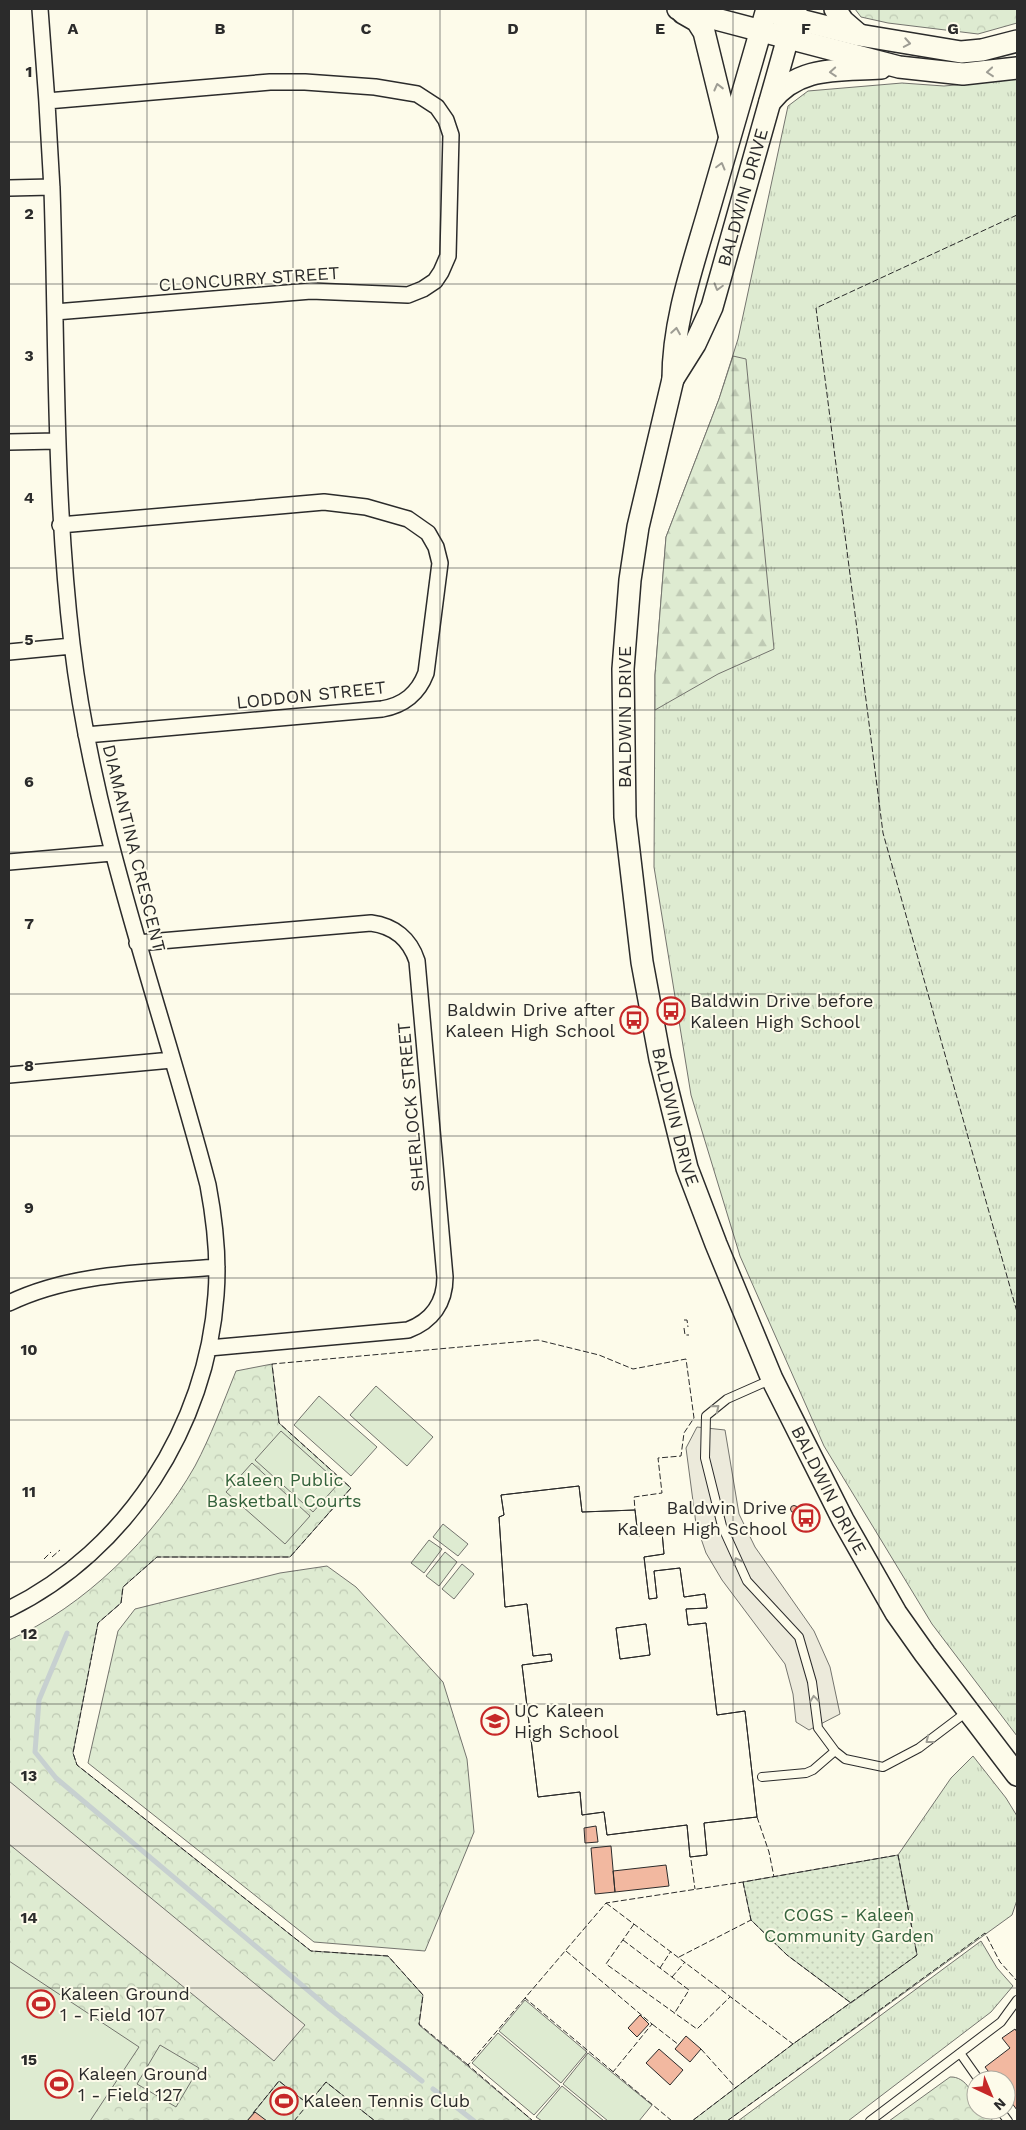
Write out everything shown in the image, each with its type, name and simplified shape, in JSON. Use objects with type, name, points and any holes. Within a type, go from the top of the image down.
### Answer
[{"type":"main road","points":[[676,9],[762,15],[859,35],[961,52],[982,50],[1017,41]]},
{"type":"main road","points":[[676,9],[692,17],[704,32],[730,134]]},
{"type":"main road","points":[[835,9],[843,21],[859,35]]},
{"type":"main road","name":"BALDWIN DRIVE","points":[[762,15],[678,321],[673,379],[638,527],[630,580],[623,669],[625,817],[642,962],[660,1059],[687,1168],[772,1379],[843,1520],[896,1613],[1015,1772]]},
{"type":"main road","points":[[792,22],[899,67]]},
{"type":"main road","name":"BALDWIN DRIVE","points":[[673,379],[695,344],[712,307],[792,22]]},
{"type":"main road","points":[[770,102],[789,83],[811,73],[899,67],[963,74],[1017,68]]},
{"type":"street","name":"DIAMANTINA CRESCENT","points":[[9,1609],[39,1592],[84,1559],[110,1533],[140,1498],[170,1452],[194,1402],[209,1348],[215,1312],[217,1266],[216,1239],[208,1185],[112,853],[86,735],[72,646],[60,525],[52,187],[40,9]]},
{"type":"street","name":"CLONCURRY STREET","points":[[47,101],[270,82],[332,83],[375,87],[417,94],[431,102],[446,120],[451,143],[448,256],[430,285],[416,293],[399,296],[337,291],[284,292],[55,312]]},
{"type":"street","points":[[9,188],[52,187]]},
{"type":"street","points":[[9,442],[57,441]]},
{"type":"street","name":"LODDON STREET","points":[[60,525],[302,503],[345,503],[387,511],[415,522],[432,540],[440,563],[426,673],[418,688],[399,704],[382,709],[86,735]]},
{"type":"street","points":[[9,652],[72,646]]},
{"type":"street","points":[[9,862],[112,853]]},
{"type":"street","name":"SHERLOCK STREET","points":[[137,943],[371,923],[387,926],[400,934],[410,947],[417,961],[445,1277],[444,1294],[441,1303],[431,1317],[408,1330],[209,1348]]},
{"type":"street","points":[[9,1075],[172,1060]]},
{"type":"street","points":[[9,1303],[40,1291],[86,1279],[217,1266]]},
{"type":"lane","points":[[772,1379],[727,1399],[706,1416],[705,1458],[722,1526],[747,1581],[799,1638],[812,1682],[818,1728],[835,1751],[845,1759],[883,1767],[919,1748],[968,1711]]},
{"type":"lane","points":[[762,1777],[806,1773],[813,1770],[835,1751]]},
{"type":"lane","points":[[870,2121],[1002,2022],[1017,2000]]},
{"type":"lane","points":[[960,2053],[972,2070]]},
{"type":"green space","points":[[855,9],[1017,9],[1017,23],[978,34],[888,23],[861,17]]},
{"type":"green space","points":[[1017,76],[1017,1736],[932,1624],[824,1446],[740,1256],[691,1095],[654,867],[655,675],[666,537],[719,399],[738,339],[788,106],[808,91],[902,83],[944,86],[1001,81]]},
{"type":"green space","points":[[733,356],[746,359],[774,649],[718,674],[655,710],[655,675],[666,537],[719,399]]},
{"type":"green space","name":"Kaleen Public Basketball Courts","points":[[272,1364],[279,1423],[351,1488],[290,1557],[157,1557],[123,1587],[121,1603],[98,1623],[73,1753],[77,1765],[311,1951],[388,1956],[423,1995],[419,2025],[533,2121],[9,2121],[9,1640],[37,1626],[64,1609],[90,1589],[138,1544],[179,1493],[195,1466],[212,1431],[236,1371]]},
{"type":"green space","points":[[376,1386],[433,1437],[407,1466],[350,1415]]},
{"type":"green space","points":[[319,1396],[377,1447],[351,1476],[294,1425]]},
{"type":"green space","points":[[281,1431],[339,1483],[313,1512],[255,1460]]},
{"type":"green space","points":[[252,1463],[310,1516],[285,1544],[226,1492]]},
{"type":"green space","points":[[443,1524],[468,1544],[458,1556],[433,1537]]},
{"type":"green space","points":[[429,1540],[442,1549],[424,1573],[411,1563]]},
{"type":"green space","points":[[445,1552],[457,1562],[439,1586],[426,1576]]},
{"type":"green space","points":[[462,1564],[474,1574],[454,1599],[442,1589]]},
{"type":"green space","points":[[327,1566],[356,1587],[443,1682],[467,1759],[474,1832],[425,1951],[314,1942],[88,1763],[118,1631],[135,1609],[280,1573]]},
{"type":"green space","points":[[973,1756],[1006,1798],[1017,1816],[1017,1900],[1012,1915],[727,2121],[692,2121],[793,2044],[917,1955],[898,1855],[951,1778]]},
{"type":"green space","name":"COGS - Kaleen Community Garden","points":[[898,1855],[917,1955],[851,2003],[787,1955],[751,1920],[743,1882]]},
{"type":"green space","points":[[981,1941],[997,1968],[1013,1986],[991,2012],[848,2121],[738,2121]]},
{"type":"green space","name":"Kaleen Ground 1 - Field 107","points":[[9,1961],[139,2047],[90,2121],[9,2121]]},
{"type":"green space","points":[[525,2000],[587,2052],[561,2083],[499,2031]]},
{"type":"green space","points":[[498,2033],[560,2086],[534,2115],[472,2063]]},
{"type":"green space","points":[[160,2045],[199,2068],[176,2107],[137,2084]]},
{"type":"green space","points":[[588,2053],[652,2105],[639,2121],[608,2121],[563,2084]]},
{"type":"green space","points":[[950,2077],[961,2080],[966,2084],[966,2120],[993,2121],[889,2121]]},
{"type":"green space","name":"Kaleen Tennis Club","points":[[279,2081],[308,2104],[326,2082],[375,2121],[247,2121]]},
{"type":"green space","points":[[562,2086],[604,2121],[542,2121],[536,2117]]},
{"type":"shaded area","points":[[697,1427],[725,1430],[739,1514],[755,1547],[814,1631],[830,1667],[840,1714],[809,1730],[796,1722],[793,1694],[785,1664],[722,1580],[706,1553],[696,1524],[686,1448]]},
{"type":"shaded area","points":[[9,1781],[305,2025],[274,2061],[9,1844]]},
{"type":"building","points":[[579,1486],[582,1512],[635,1510],[638,1536],[662,1532],[664,1554],[644,1557],[649,1599],[657,1598],[654,1571],[680,1568],[684,1597],[705,1594],[707,1608],[686,1609],[688,1625],[706,1623],[717,1715],[745,1711],[757,1817],[704,1823],[707,1855],[690,1857],[687,1825],[607,1835],[604,1812],[582,1815],[580,1792],[538,1797],[522,1665],[552,1661],[551,1654],[533,1656],[527,1604],[505,1607],[499,1517],[504,1515],[501,1495]],"holes":[[[646,1624],[650,1655],[620,1659],[616,1628]]]},
{"type":"building","points":[[579,1486],[582,1512],[635,1510],[638,1536],[662,1532],[664,1554],[644,1557],[649,1599],[657,1598],[654,1571],[680,1568],[684,1597],[705,1594],[707,1608],[686,1609],[688,1625],[706,1623],[717,1715],[745,1711],[757,1817],[704,1823],[707,1855],[690,1857],[687,1825],[607,1835],[604,1812],[582,1815],[580,1792],[538,1797],[522,1665],[552,1661],[551,1654],[533,1656],[527,1604],[505,1607],[499,1517],[504,1515],[501,1495]]},
{"type":"building","points":[[794,1505],[798,1509],[794,1513],[790,1509]]},
{"type":"building","points":[[646,1624],[650,1655],[620,1659],[616,1628]]},
{"type":"building","points":[[596,1826],[598,1842],[585,1843],[584,1828]]},
{"type":"building","points":[[611,1846],[615,1892],[595,1894],[591,1848]]},
{"type":"building","points":[[666,1865],[669,1886],[615,1892],[613,1871]]},
{"type":"building","points":[[640,2015],[649,2024],[637,2037],[628,2028]]},
{"type":"building","points":[[1015,2029],[1017,2032],[1017,2110],[1016,2070],[987,2070],[985,2067],[1010,2048],[1002,2038]]},
{"type":"building","points":[[686,2036],[701,2049],[690,2062],[675,2049]]},
{"type":"building","points":[[659,2049],[683,2070],[670,2085],[646,2063]]},
{"type":"building","points":[[255,2112],[267,2121],[247,2121]]},
{"type":"waterway","points":[[67,1633],[39,1700],[35,1752],[56,1778],[329,2008],[422,2081]]},
{"type":"waterway","points":[[433,2089],[474,2121]]},
{"type":"fence","points":[[1017,215],[816,308],[883,833],[1017,1312]]},
{"type":"fence","points":[[684,1320],[687,1320],[688,1327]]},
{"type":"fence","points":[[684,1328],[685,1335],[689,1335]]},
{"type":"fence","points":[[468,2065],[419,2024],[423,1995],[388,1956],[311,1951],[77,1765],[73,1753],[98,1623],[121,1603],[123,1587],[157,1557],[290,1557],[351,1488],[279,1423],[272,1364],[538,1340],[599,1355],[633,1369],[686,1359],[694,1418],[684,1433],[681,1456],[658,1458],[662,1493],[634,1497],[635,1510]]},
{"type":"fence","points":[[52,1557],[60,1550]]},
{"type":"fence","points":[[44,1559],[51,1552]]},
{"type":"fence","points":[[757,1817],[769,1852],[774,1877]]},
{"type":"fence","points":[[672,2121],[525,1998],[606,1903],[743,1882],[898,1855],[917,1955],[793,2044],[692,2121]]},
{"type":"fence","points":[[691,1860],[695,1889]]},
{"type":"fence","points":[[743,1882],[751,1920],[787,1955],[851,2003]]},
{"type":"fence","points":[[606,1903],[793,2044]]},
{"type":"fence","points":[[679,1957],[751,1920]]},
{"type":"fence","points":[[634,1924],[606,1964],[697,2029],[730,1997]]},
{"type":"fence","points":[[727,2121],[985,1933],[1000,1962],[1017,1981]]},
{"type":"fence","points":[[623,1940],[689,1990],[674,2014]]},
{"type":"fence","points":[[566,1951],[652,2024],[613,2072]]},
{"type":"fence","points":[[660,1968],[671,1951]]},
{"type":"fence","points":[[672,1977],[685,1962]]},
{"type":"fence","points":[[525,1998],[468,2065],[533,2121]]},
{"type":"fence","points":[[652,2024],[679,2045]]},
{"type":"fence","points":[[701,2049],[736,2088]]},
{"type":"fence","points":[[253,2113],[279,2081],[308,2104],[326,2082],[375,2121]]},
{"type":"fence","points":[[294,2121],[309,2103]]},
{"type":"place","name":"Baldwin Drive before Kaleen High School","points":[[671,1011]]},
{"type":"place","name":"Baldwin Drive after Kaleen High School","points":[[634,1020]]},
{"type":"place","name":"Baldwin Drive Kaleen High School","points":[[806,1518]]},
{"type":"place","name":"UC Kaleen High School","points":[[495,1721]]},
{"type":"place","name":"Kaleen Ground 1 - Field 107","points":[[41,2004]]},
{"type":"place","name":"Kaleen Ground 1 - Field 127","points":[[59,2084]]},
{"type":"place","name":"Kaleen Tennis Club","points":[[284,2101]]}]
